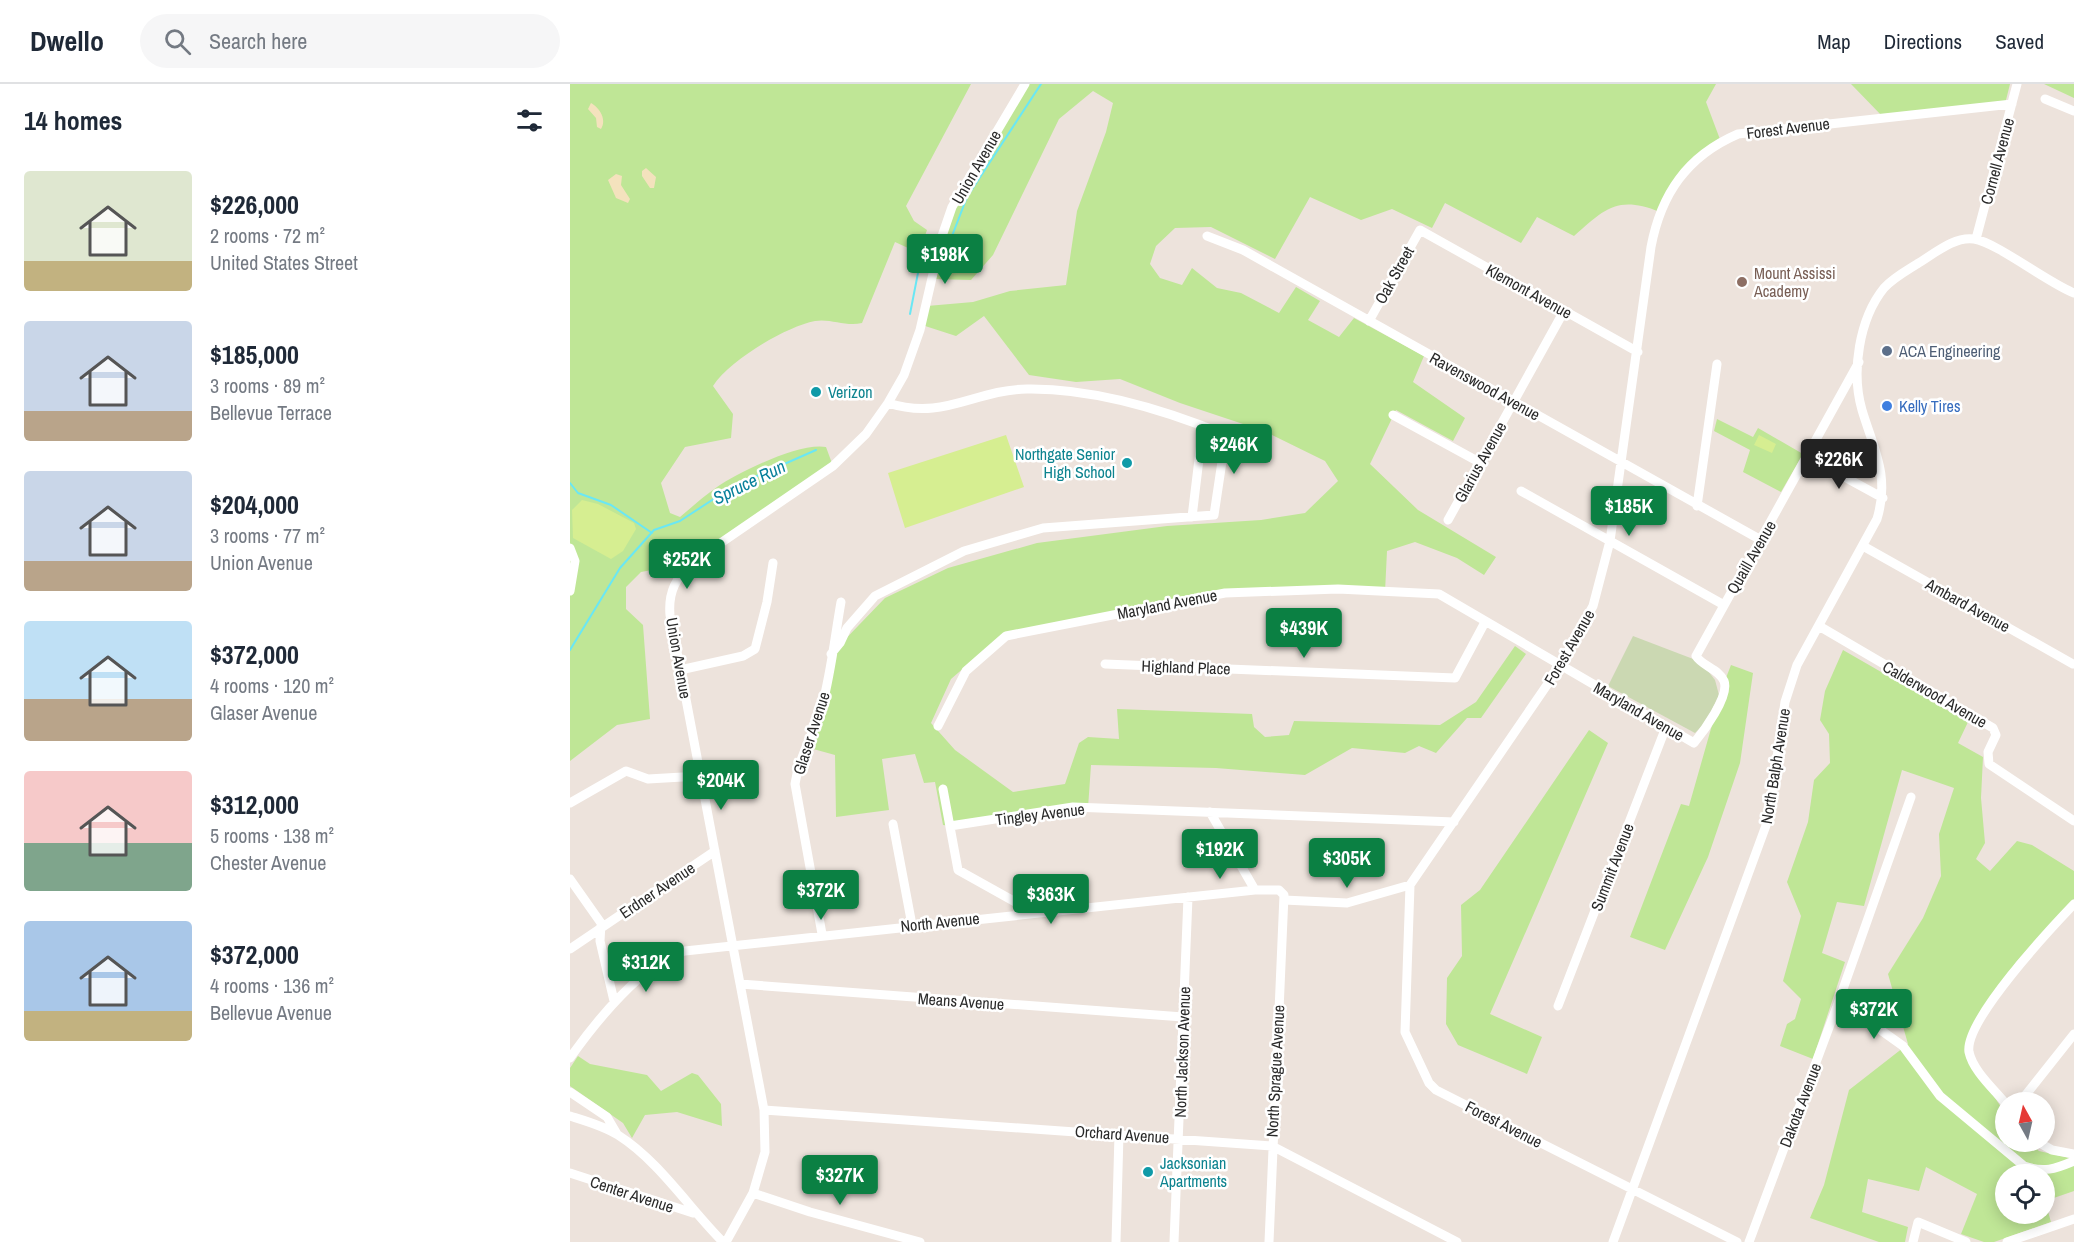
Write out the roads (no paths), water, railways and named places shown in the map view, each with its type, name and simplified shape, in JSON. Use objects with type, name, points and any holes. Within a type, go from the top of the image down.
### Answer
[{"type":"street","name":"Union Avenue","points":[[724,1242],[753,1193],[765,1152],[764,1110],[680,670],[669,605],[671,592],[680,574],[833,466],[866,434],[888,403],[904,375],[922,326],[941,239],[952,207],[1025,84]]},
{"type":"street","name":"Cornell Avenue","points":[[1976,239],[2017,84]]},
{"type":"street","points":[[2045,99],[2074,111]]},
{"type":"street","name":"Forest Avenue","points":[[1737,1242],[1436,1090],[1429,1083],[1405,1032],[1410,885],[1560,666],[1593,606],[1610,541],[1655,223],[1676,180],[1711,147],[1738,135],[1798,126],[2012,104]]},
{"type":"street","name":"Klemont Avenue","points":[[1420,230],[1638,352]]},
{"type":"street","name":"Oak Street","points":[[1369,321],[1420,230]]},
{"type":"street","name":"Ravenswood Avenue","points":[[1207,236],[1243,250],[1761,540]]},
{"type":"street","points":[[1859,362],[1866,319],[1885,287],[1950,244],[1963,239],[1976,239],[2074,293]]},
{"type":"street","name":"Glarius Avenue","points":[[1448,520],[1564,312]]},
{"type":"street","name":"Quaill Avenue","points":[[1694,743],[1721,700],[1724,686],[1724,681],[1717,673],[1696,656],[1859,362]]},
{"type":"street","name":"North Balph Avenue","points":[[1613,1242],[1768,820],[1785,702],[1797,665],[1877,519],[1883,498],[1878,454],[1862,408],[1858,387],[1859,362]]},
{"type":"street","points":[[1697,506],[1717,364]]},
{"type":"street","points":[[831,654],[840,643],[847,628],[875,596],[964,551],[1043,528],[1214,515],[1226,435],[1203,426],[1107,398],[1064,390],[1024,389],[996,393],[933,410],[917,411],[888,403]]},
{"type":"street","points":[[1393,415],[1479,462]]},
{"type":"street","points":[[1192,516],[1203,426]]},
{"type":"street","points":[[1808,457],[1883,498]]},
{"type":"street","points":[[1521,491],[1724,605]]},
{"type":"street","name":"Ambard Avenue","points":[[1863,546],[2073,664]]},
{"type":"street","points":[[570,548],[575,561],[570,591]]},
{"type":"street","points":[[680,670],[743,656],[755,649],[767,602],[773,563]]},
{"type":"street","name":"Maryland Avenue","points":[[938,726],[966,671],[1006,636],[1225,593],[1338,590],[1439,594],[1694,743]]},
{"type":"street","name":"Glaser Avenue","points":[[822,934],[795,784],[798,762],[812,736],[823,703],[842,602]]},
{"type":"street","name":"Highland Place","points":[[1105,664],[1455,678],[1485,622]]},
{"type":"street","name":"Calderwood Avenue","points":[[1819,626],[1993,728],[1996,735],[1988,752],[1989,764],[2074,821]]},
{"type":"street","name":"Summit Avenue","points":[[1558,1006],[1666,727]]},
{"type":"street","points":[[570,803],[626,771],[648,779],[700,776]]},
{"type":"street","points":[[943,789],[958,870],[1035,913]]},
{"type":"street","name":"Dakota Avenue","points":[[1749,1242],[1837,1006],[1911,797]]},
{"type":"street","name":"Tingley Avenue","points":[[950,826],[1073,807],[1454,822]]},
{"type":"street","points":[[1210,812],[1255,890]]},
{"type":"street","points":[[893,824],[912,925]]},
{"type":"street","name":"Erdner Avenue","points":[[570,950],[715,852]]},
{"type":"street","points":[[570,879],[601,923],[600,941],[614,1001]]},
{"type":"street","points":[[1284,900],[1347,903],[1410,885]]},
{"type":"street","name":"North Avenue","points":[[570,1058],[614,1001],[677,953],[822,934],[1255,890],[1279,890],[1284,893],[1284,900]]},
{"type":"street","name":"North Jackson Avenue","points":[[1174,1242],[1188,897]]},
{"type":"street","name":"North Sprague Avenue","points":[[1269,1242],[1284,900]]},
{"type":"street","points":[[1996,1092],[1973,1064],[1968,1049],[1977,1026],[2018,965],[2074,904]]},
{"type":"street","name":"Means Avenue","points":[[740,984],[1183,1017]]},
{"type":"street","points":[[1837,1006],[1881,1029],[1903,1046],[1950,1105],[2024,1166],[2040,1171],[2055,1169],[2074,1161]]},
{"type":"street","points":[[2028,1092],[2074,1034]]},
{"type":"street","points":[[570,1092],[604,1114],[612,1123],[617,1134]]},
{"type":"street","name":"Orchard Avenue","points":[[764,1110],[1272,1146],[1457,1242]]},
{"type":"street","points":[[570,1116],[617,1134],[664,1175],[694,1214],[724,1242]]},
{"type":"street","points":[[1116,1242],[1119,1134]]},
{"type":"street","points":[[2055,1151],[2074,1154]]},
{"type":"street","name":"Center Avenue","points":[[570,1173],[694,1214]]},
{"type":"street","points":[[753,1193],[810,1212],[920,1242]]},
{"type":"street","points":[[2007,1242],[2074,1219]]},
{"type":"street","points":[[1913,1242],[1918,1222],[1966,1242]]},
{"type":"waterway","name":"Spruce Run","points":[[947,239],[952,236],[967,197],[1041,84]]},
{"type":"waterway","name":"Spruce Run","points":[[910,314],[924,242],[936,239]]},
{"type":"waterway","name":"Spruce Run","points":[[570,650],[620,568],[654,530],[680,521],[732,487],[816,450]]},
{"type":"waterway","points":[[570,483],[578,493],[611,505],[652,533]]},
{"type":"place","name":"Mount Assissi Academy","points":[[1742,282]]},
{"type":"place","name":"ACA Engineering","points":[[1887,351]]},
{"type":"place","name":"Verizon","points":[[816,392]]},
{"type":"place","name":"Kelly Tires","points":[[1887,406]]},
{"type":"place","name":"Northgate Senior High School","points":[[1127,463]]},
{"type":"place","name":"Jacksonian Apartments","points":[[1148,1172]]}]
